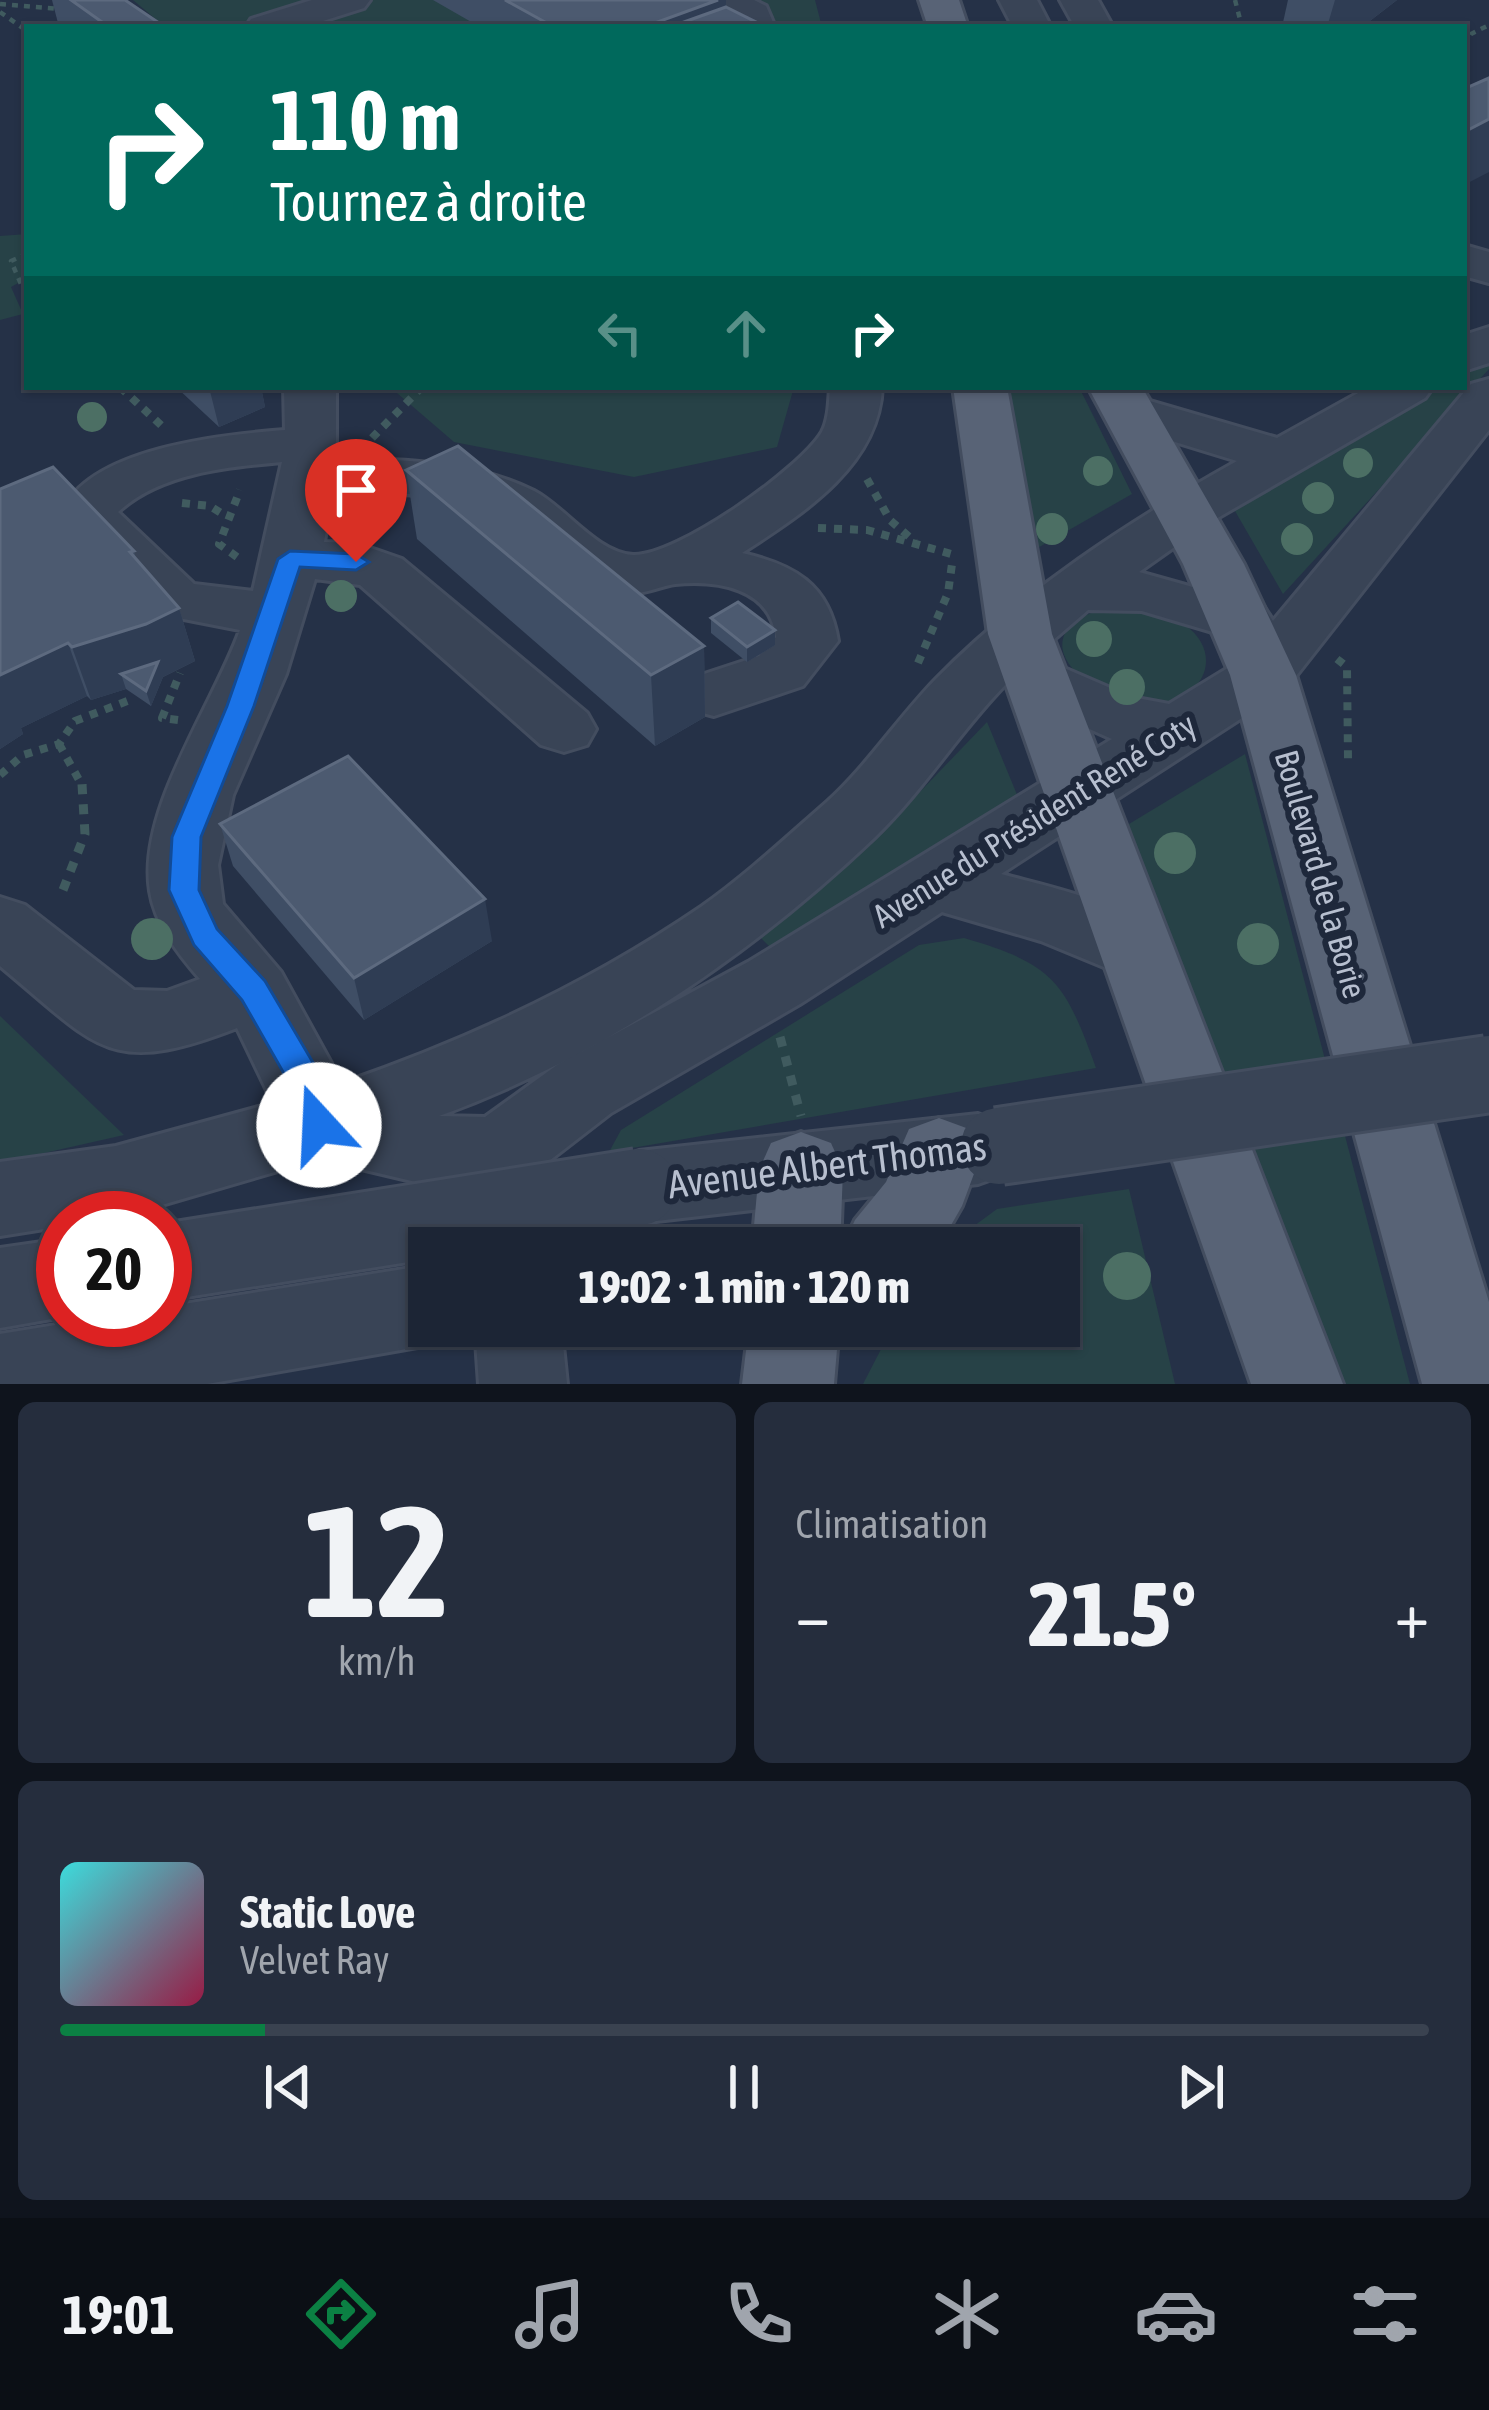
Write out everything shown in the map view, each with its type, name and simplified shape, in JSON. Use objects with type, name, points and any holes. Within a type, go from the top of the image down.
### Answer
[{"type":"main road","points":[[981,390],[1017,603],[1077,794],[1297,1384]]},
{"type":"main road","name":"Boulevard de la Borie","points":[[1122,399],[1187,512],[1253,648],[1468,1384]]},
{"type":"main road","points":[[1180,1068],[1251,1384]]},
{"type":"main road","points":[[902,1227],[969,1150]]},
{"type":"street","points":[[725,0],[753,14],[755,24]]},
{"type":"street","points":[[274,24],[346,1],[378,24]]},
{"type":"street","points":[[0,1199],[116,1183],[319,1125],[477,1070],[605,1000],[727,926],[855,816],[935,685],[1017,603],[1402,390]]},
{"type":"street","name":"Avenue du Président René Coty","points":[[499,1153],[584,1089],[774,983],[1179,728],[1489,395]]},
{"type":"street","points":[[1122,399],[1174,428],[1281,456]]},
{"type":"street","points":[[564,729],[381,572],[356,562],[269,577],[217,609],[174,598],[98,526],[90,512],[94,500],[144,473],[221,452],[317,446],[418,478],[472,487],[518,505],[592,561],[609,569],[644,574],[702,552],[816,469],[850,413]]},
{"type":"street","points":[[317,446],[269,577],[187,837],[184,890],[205,937],[253,990],[306,1082],[319,1125]]},
{"type":"street","points":[[702,552],[780,582],[800,604],[807,622],[807,641],[781,671],[714,694]]},
{"type":"street","points":[[1017,603],[1144,592],[1253,648]]},
{"type":"street","points":[[1017,603],[1119,718],[1179,728]]},
{"type":"street","points":[[936,884],[1061,919],[1133,950]]},
{"type":"street","points":[[0,925],[118,1021],[169,1022],[253,990]]},
{"type":"street","points":[[477,1070],[499,1153],[511,1227]]},
{"type":"street","name":"Avenue Albert Thomas","points":[[192,1258],[640,1187],[801,1182],[969,1150],[1489,1074]]},
{"type":"street","points":[[319,1125],[433,1151],[499,1153]]},
{"type":"street","points":[[0,1288],[36,1282]]},
{"type":"street","points":[[0,1377],[408,1309]]},
{"type":"street","points":[[520,1347],[523,1384]]},
{"type":"path","points":[[0,5],[9,0]]},
{"type":"path","points":[[0,5],[67,10]]},
{"type":"path","points":[[0,5],[24,28]]},
{"type":"path","points":[[24,255],[11,261],[24,291]]},
{"type":"path","points":[[317,446],[380,428],[419,390]]},
{"type":"path","points":[[850,413],[890,520],[921,546],[1017,603]]},
{"type":"path","points":[[238,480],[242,485],[227,512],[219,544],[269,577]]},
{"type":"path","points":[[702,552],[838,525],[921,546]]},
{"type":"path","points":[[935,685],[952,564],[1017,603]]},
{"type":"path","points":[[0,775],[22,755],[59,744],[75,721],[130,700]]},
{"type":"path","points":[[59,744],[81,776],[89,822],[81,854],[63,890]]},
{"type":"path","points":[[776,1024],[801,1182]]},
{"type":"green space","points":[[133,0],[815,0],[821,24],[161,24]]},
{"type":"green space","points":[[24,234],[24,280],[11,287],[23,314],[0,320],[0,236]]},
{"type":"green space","points":[[1489,350],[1489,369],[1283,594],[1235,511],[1426,390],[1467,390],[1467,364]]},
{"type":"green space","points":[[393,390],[793,390],[777,447],[634,477],[454,442]]},
{"type":"green space","points":[[1008,390],[1080,390],[1132,494],[1034,550]]},
{"type":"green space","points":[[1114,606],[1160,613],[1196,635],[1206,657],[1194,688],[1170,701],[1144,703],[1093,686],[1074,670],[1063,652],[1065,634],[1080,618]]},
{"type":"green space","points":[[987,722],[1018,797],[772,949],[758,935],[869,845]]},
{"type":"green space","points":[[1245,754],[1410,1384],[1343,1384],[1119,830]]},
{"type":"green space","points":[[964,938],[1018,957],[1052,981],[1075,1015],[1096,1068],[609,1152],[621,1130],[919,945]]},
{"type":"green space","points":[[0,1016],[124,1135],[0,1163]]},
{"type":"green space","points":[[1129,1189],[1175,1384],[863,1384],[882,1347],[1080,1347],[1080,1227],[973,1227],[997,1209]]},
{"type":"building","points":[[71,0],[125,0],[161,24],[105,24]]},
{"type":"building","points":[[505,0],[718,0],[652,24],[549,24]]},
{"type":"building","points":[[726,7],[760,24],[678,24]]},
{"type":"building","points":[[1489,78],[1489,119],[1467,130],[1467,88]]},
{"type":"building","points":[[458,446],[704,646],[651,675],[406,470]]},
{"type":"building","points":[[53,467],[134,551],[130,552],[179,608],[146,624],[72,647],[68,643],[0,675],[0,489]]},
{"type":"building","points":[[738,602],[775,630],[747,647],[711,618]]},
{"type":"building","points":[[158,662],[146,691],[121,674]]},
{"type":"building","points":[[348,756],[485,899],[354,978],[220,824]]},
{"type":"route","points":[[319,1125],[306,1082],[253,990],[205,937],[184,890],[187,837],[241,706],[290,559],[356,562]]}]
